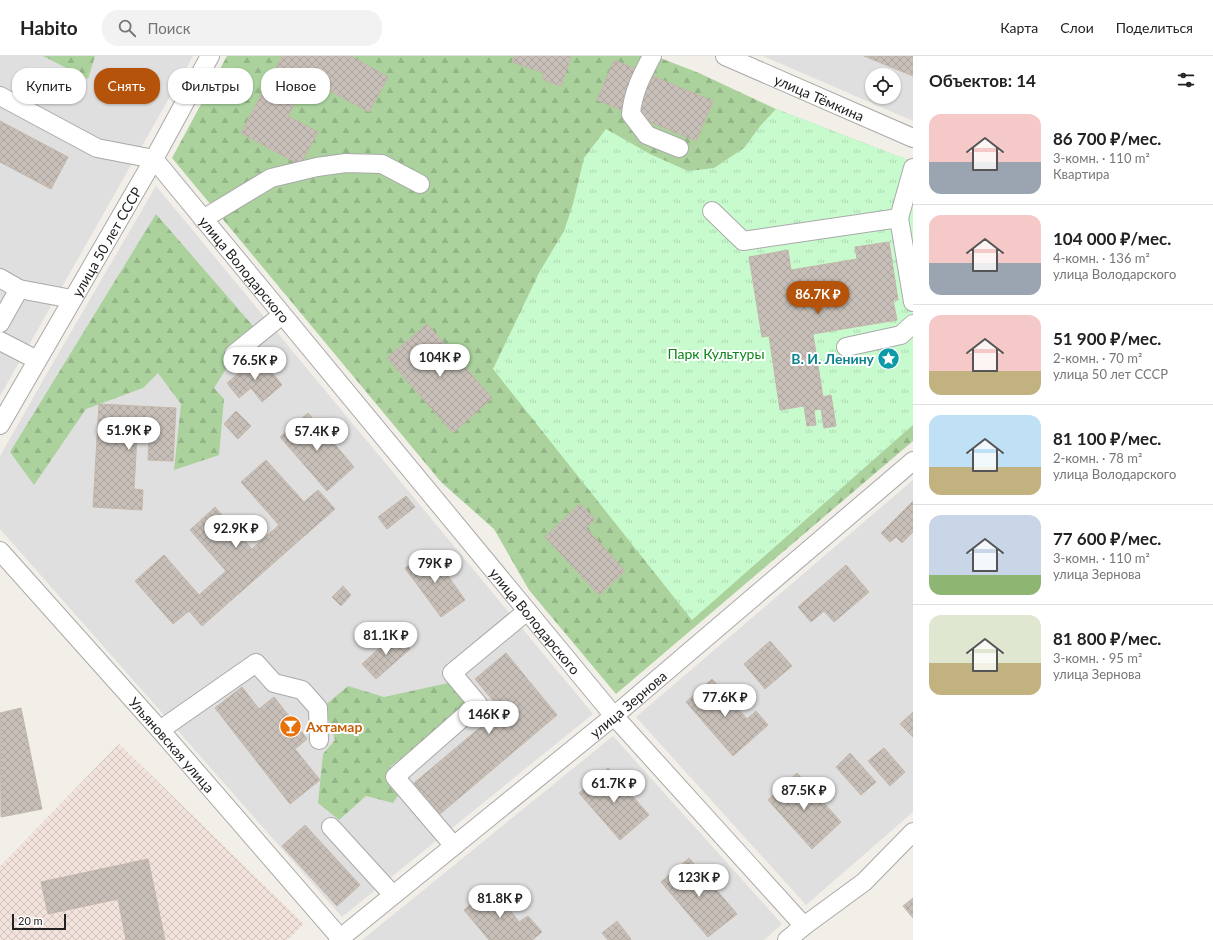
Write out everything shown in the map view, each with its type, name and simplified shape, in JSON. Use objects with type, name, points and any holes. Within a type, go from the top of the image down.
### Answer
[{"type":"street","name":"улица 50 лет СССР","points":[[0,425],[154,159],[210,56]]},
{"type":"street","points":[[652,56],[637,86],[632,101],[631,114],[647,135],[679,148]]},
{"type":"street","name":"улица Тёмкина","points":[[726,56],[913,138]]},
{"type":"street","points":[[0,96],[97,148],[154,159]]},
{"type":"street","name":"улица Володарского","points":[[154,159],[614,716],[804,926]]},
{"type":"street","points":[[203,219],[270,178],[317,167],[346,163],[382,164],[420,184]]},
{"type":"street","points":[[913,168],[899,218],[913,302]]},
{"type":"street","points":[[712,211],[743,241],[899,218]]},
{"type":"street","points":[[0,278],[19,288],[72,299]]},
{"type":"street","points":[[0,323],[19,288]]},
{"type":"street","points":[[234,354],[282,315]]},
{"type":"street","points":[[846,347],[901,335],[913,324]]},
{"type":"street","points":[[0,341],[37,360]]},
{"type":"street","name":"улица Зернова","points":[[340,939],[614,716],[913,462]]},
{"type":"street","name":"Ульяновская улица","points":[[0,551],[160,730],[340,939]]},
{"type":"street","points":[[454,846],[395,777],[478,704],[452,673],[527,611]]},
{"type":"street","points":[[160,730],[256,663],[274,683],[302,690],[318,708],[319,740]]},
{"type":"street","points":[[331,827],[393,895]]},
{"type":"street","points":[[787,940],[864,882],[913,832]]},
{"type":"shaded area","points":[[0,56],[193,56],[186,68],[168,68],[168,100],[0,396]]},
{"type":"shaded area","points":[[763,56],[913,56],[913,121],[874,104],[901,104],[901,68],[865,68],[865,100]]},
{"type":"shaded area","points":[[156,186],[593,714],[342,917],[0,529],[0,456]]},
{"type":"shaded area","points":[[913,480],[913,812],[806,905],[636,717]]},
{"type":"shaded area","points":[[613,736],[782,924],[764,940],[362,940]]},
{"type":"shaded area","points":[[119,744],[304,924],[288,940],[0,940],[0,866]]},
{"type":"green space","points":[[43,56],[95,56],[88,79],[86,78],[86,68],[66,68]]},
{"type":"green space","points":[[227,56],[655,56],[699,73],[776,109],[913,162],[913,441],[616,694],[529,590],[494,529],[441,482],[172,158],[201,104],[253,104],[253,68],[221,68]]},
{"type":"green space","name":"Парк Культуры","points":[[776,109],[913,162],[913,425],[692,620],[493,369],[539,273],[564,231],[573,204],[584,158],[606,129],[650,154],[688,171],[714,168],[744,148],[761,125]]},
{"type":"green space","points":[[156,214],[253,326],[214,388],[224,399],[219,455],[174,470],[181,404],[158,373],[143,388],[86,409],[34,485],[10,452]]},
{"type":"green space","points":[[448,683],[469,705],[390,767],[399,794],[393,803],[366,796],[339,820],[318,803],[323,754],[335,740],[324,706],[348,686],[384,697]]},
{"type":"building","points":[[282,56],[351,56],[388,77],[369,112],[330,91],[330,68],[276,68]]},
{"type":"building","points":[[514,56],[571,56],[561,86],[542,79],[544,73],[512,62]]},
{"type":"building","points":[[864,56],[913,56],[913,76],[901,71],[901,68],[893,68]]},
{"type":"building","points":[[614,60],[713,101],[696,141],[597,100]]},
{"type":"building","points":[[261,95],[261,104],[294,104],[288,116],[318,132],[300,165],[241,133]]},
{"type":"building","points":[[0,121],[68,157],[51,189],[0,162]]},
{"type":"building","points":[[889,242],[898,300],[893,300],[897,320],[813,334],[823,397],[831,395],[836,426],[824,428],[821,409],[814,410],[816,425],[807,426],[804,406],[780,410],[769,336],[762,337],[749,257],[788,250],[791,270],[857,259],[855,247]]},
{"type":"building","points":[[427,324],[492,398],[453,433],[387,358]]},
{"type":"building","points":[[259,356],[282,385],[262,402],[251,388],[239,398],[227,383]]},
{"type":"building","points":[[99,404],[176,408],[173,461],[148,460],[149,437],[137,436],[134,489],[143,490],[142,510],[93,507]]},
{"type":"building","points":[[236,411],[251,426],[238,439],[224,424]]},
{"type":"building","points":[[308,413],[354,467],[327,491],[280,437]]},
{"type":"building","points":[[266,460],[304,502],[318,490],[335,509],[202,626],[189,611],[173,624],[135,581],[164,555],[199,595],[226,571],[190,530],[215,507],[252,549],[279,525],[241,482]]},
{"type":"building","points":[[406,496],[415,507],[387,529],[378,517]]},
{"type":"building","points":[[913,501],[913,532],[902,543],[896,537],[890,542],[881,533]]},
{"type":"building","points":[[580,504],[595,519],[586,528],[625,571],[599,595],[545,537]]},
{"type":"building","points":[[430,550],[465,600],[441,617],[405,568]]},
{"type":"building","points":[[846,565],[869,592],[834,622],[824,611],[811,622],[798,607]]},
{"type":"building","points":[[343,586],[351,595],[341,606],[332,597]]},
{"type":"building","points":[[396,633],[410,649],[376,679],[362,664]]},
{"type":"building","points":[[770,641],[792,666],[765,689],[744,664]]},
{"type":"building","points":[[506,653],[557,715],[440,814],[414,783],[501,710],[475,679]]},
{"type":"building","points":[[712,679],[747,719],[756,711],[768,725],[733,756],[686,702]]},
{"type":"building","points":[[242,687],[259,709],[274,697],[307,739],[295,749],[320,780],[290,804],[215,708]]},
{"type":"building","points":[[21,708],[42,809],[1,817],[0,713]]},
{"type":"building","points":[[913,712],[913,737],[900,724]]},
{"type":"building","points":[[884,748],[905,772],[890,786],[868,761]]},
{"type":"building","points":[[850,753],[876,782],[861,795],[836,767]]},
{"type":"building","points":[[608,768],[649,815],[620,840],[579,793]]},
{"type":"building","points":[[797,773],[841,822],[812,849],[768,800]]},
{"type":"building","points":[[305,825],[360,885],[337,906],[282,846]]},
{"type":"building","points":[[689,858],[737,914],[708,937],[661,882]]},
{"type":"building","points":[[148,859],[165,940],[126,940],[118,899],[48,914],[41,882]]},
{"type":"building","points":[[492,886],[519,922],[528,916],[542,932],[532,940],[489,940],[464,910]]},
{"type":"building","points":[[913,898],[913,918],[903,906]]},
{"type":"building","points":[[617,921],[631,939],[630,940],[608,940],[602,933]]},
{"type":"place","name":"В. И. Ленину","points":[[889,358]]},
{"type":"place","name":"Ахтамар","points":[[291,726]]}]
